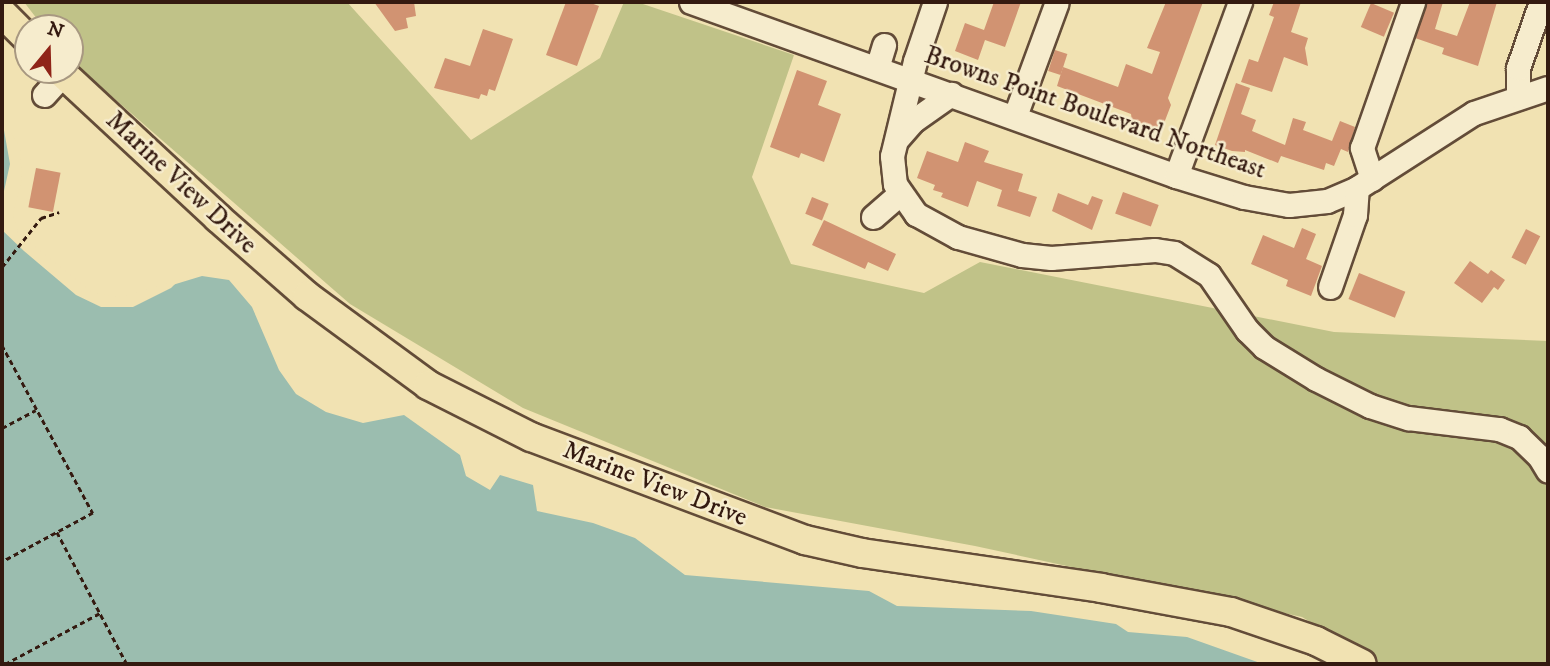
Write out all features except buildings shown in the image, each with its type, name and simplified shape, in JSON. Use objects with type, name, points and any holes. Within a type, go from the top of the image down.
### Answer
[{"type":"main road","name":"Marine View Drive","points":[[74,84],[218,218],[307,296],[428,385],[531,437],[805,540],[862,553],[1101,588],[1231,612],[1316,641],[1362,664]]},
{"type":"street","name":"Browns Point Boulevard Northeast","points":[[691,2],[1015,116],[1176,176],[1244,197],[1289,205],[1327,201],[1364,183],[1460,120],[1518,96],[1548,88]]},
{"type":"street","points":[[935,2],[911,80],[896,141],[892,175],[899,194],[916,214],[946,232],[1022,255],[1051,258],[1155,250],[1174,253],[1209,275],[1247,330],[1264,347],[1316,380],[1370,406],[1408,418],[1499,429],[1519,437],[1539,456],[1548,471]]},
{"type":"street","points":[[1015,116],[1057,2]]},
{"type":"street","points":[[1176,176],[1240,2]]},
{"type":"street","points":[[1330,287],[1364,183],[1362,148],[1413,2]]},
{"type":"street","points":[[1518,96],[1518,68],[1541,2]]},
{"type":"street","points":[[877,68],[884,45]]},
{"type":"street","points":[[44,95],[52,84]]},
{"type":"street","points":[[896,141],[913,121],[951,94]]},
{"type":"street","points":[[873,217],[899,194]]},
{"type":"path","points":[[2,267],[41,218],[59,212]]},
{"type":"path","points":[[2,345],[93,513],[2,562]]},
{"type":"path","points":[[2,428],[37,410]]},
{"type":"path","points":[[57,532],[127,664]]},
{"type":"path","points":[[5,664],[100,613]]},
{"type":"green space","points":[[24,2],[347,2],[471,140],[600,58],[624,2],[637,2],[794,55],[752,177],[791,264],[924,293],[980,262],[1334,332],[1548,341],[1548,664],[1380,664],[1302,617],[975,546],[765,507],[523,408],[350,304],[84,72],[84,14],[33,14]]},
{"type":"shaded area","points":[[2,122],[17,148],[10,214],[15,235],[92,296],[120,301],[202,276],[229,280],[252,307],[279,370],[296,394],[326,412],[363,423],[404,415],[460,455],[466,476],[490,490],[500,475],[533,485],[537,511],[593,523],[635,538],[685,575],[869,591],[897,606],[1031,611],[1116,624],[1128,632],[1187,637],[1263,664],[2,664]]},
{"type":"pier","points":[[2,119],[20,147],[22,181],[13,214],[18,233],[93,293],[120,297],[180,279],[171,288],[133,307],[101,307],[76,295],[24,251],[2,230],[2,200],[10,164]]}]
